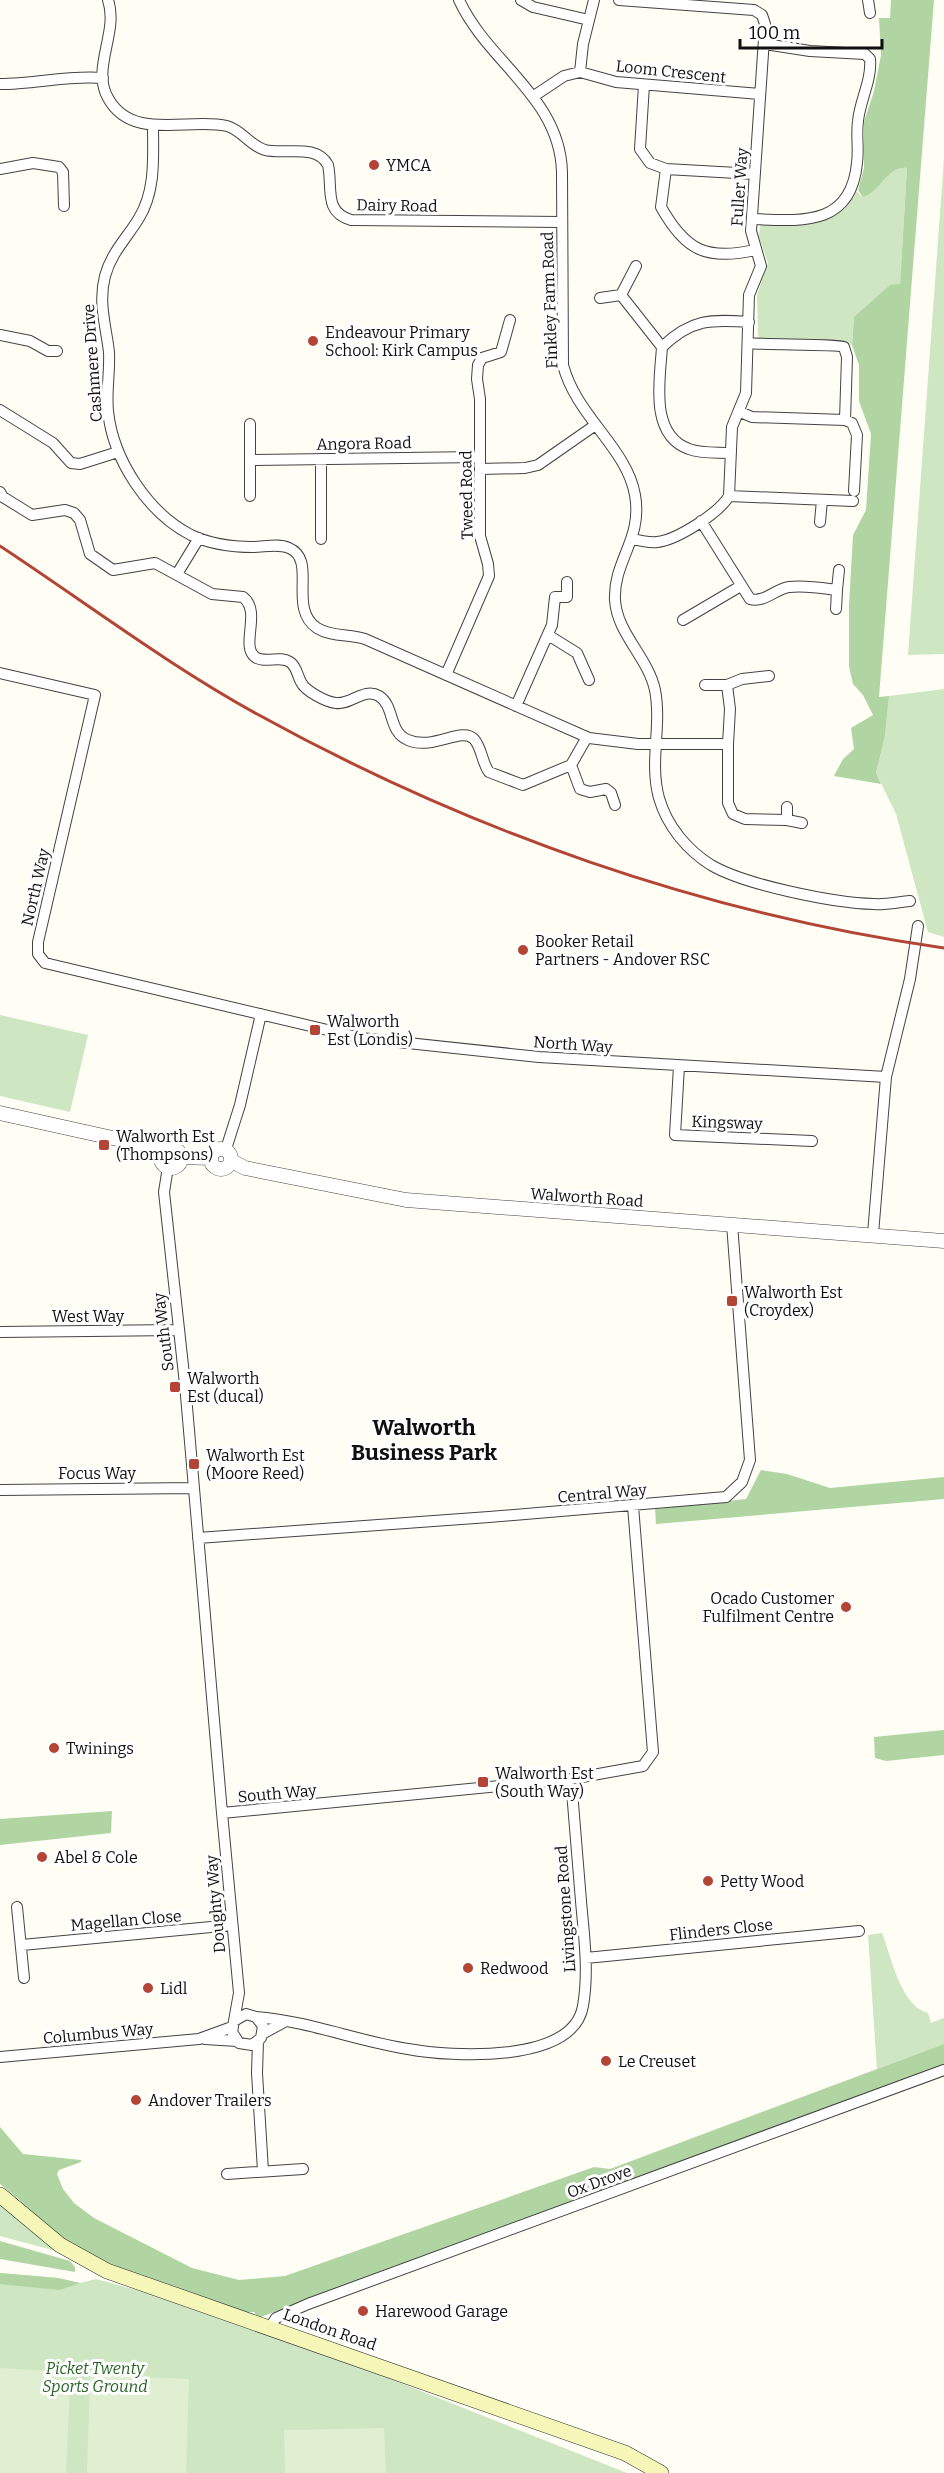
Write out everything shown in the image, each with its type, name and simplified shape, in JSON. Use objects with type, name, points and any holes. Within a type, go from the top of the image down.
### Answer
[{"type":"main road","name":"London Road","points":[[0,2195],[51,2239],[89,2263],[147,2286],[270,2327],[625,2453],[662,2473]]},
{"type":"street","points":[[0,84],[36,83],[76,77],[103,78],[111,30],[108,0]]},
{"type":"street","name":"Finkley Farm Road","points":[[459,0],[480,37],[534,96],[550,121],[560,144],[563,365],[569,384],[594,426],[618,456],[633,484],[637,513],[633,539],[618,576],[616,607],[621,623],[641,655],[653,682],[657,702],[656,779],[662,806],[678,836],[705,861],[741,877],[851,902],[910,901]]},
{"type":"street","points":[[521,0],[533,7],[589,20]]},
{"type":"street","points":[[534,96],[564,76],[580,72],[594,0]]},
{"type":"street","name":"Fuller Way","points":[[619,0],[757,5],[764,18],[765,44],[751,236],[760,266],[749,295],[746,393],[732,427],[729,496]]},
{"type":"street","points":[[868,0],[870,13]]},
{"type":"street","points":[[752,219],[812,220],[833,210],[844,200],[856,171],[859,115],[870,71],[870,58],[865,54],[765,44]]},
{"type":"street","name":"Loom Crescent","points":[[580,72],[610,81],[760,94]]},
{"type":"street","name":"Dairy Road","points":[[103,78],[109,99],[117,109],[153,125],[223,125],[236,130],[262,149],[316,154],[328,165],[333,208],[340,216],[351,220],[562,222]]},
{"type":"street","points":[[644,85],[641,153],[653,166],[666,169],[755,174]]},
{"type":"street","name":"Cashmere Drive","points":[[153,125],[152,179],[148,199],[140,217],[113,254],[102,288],[102,308],[109,361],[108,410],[118,452],[156,508],[182,529],[199,538],[233,546],[290,548],[297,554],[303,566],[303,607],[314,625],[327,633],[365,639],[587,737],[616,743],[728,744]]},
{"type":"street","points":[[0,169],[33,163],[57,166],[63,172],[63,206]]},
{"type":"street","points":[[666,169],[661,207],[689,244],[708,253],[740,253],[755,249]]},
{"type":"street","points":[[621,295],[636,266]]},
{"type":"street","points":[[600,298],[621,295]]},
{"type":"street","points":[[621,295],[662,347],[660,409],[667,431],[689,450],[731,453]]},
{"type":"street","points":[[662,347],[698,322],[718,320],[749,322]]},
{"type":"street","name":"Tweed Road","points":[[446,675],[489,576],[480,536],[478,365],[482,358],[501,352],[510,321]]},
{"type":"street","points":[[0,335],[30,341],[48,351],[57,351]]},
{"type":"street","points":[[748,343],[803,346],[836,344],[844,347],[847,357],[845,420]]},
{"type":"street","points":[[0,410],[53,443],[71,463],[80,464],[118,452]]},
{"type":"street","points":[[633,539],[661,541],[701,521],[720,508],[729,496],[822,501],[854,496],[857,435],[852,423],[845,420],[752,417],[740,412]]},
{"type":"street","points":[[250,424],[250,496]]},
{"type":"street","points":[[480,469],[525,468],[538,465],[594,426]]},
{"type":"street","name":"Angora Road","points":[[250,460],[479,457]]},
{"type":"street","points":[[321,459],[321,538]]},
{"type":"street","points":[[0,492],[32,516],[65,510],[74,513],[80,520],[90,554],[107,567],[117,570],[155,564],[212,594],[238,595],[246,600],[251,609],[250,648],[256,657],[288,661],[295,666],[303,686],[332,702],[339,703],[365,694],[378,695],[384,701],[396,730],[406,739],[427,745],[460,734],[469,736],[476,744],[489,772],[519,785],[571,765],[587,737]]},
{"type":"street","points":[[820,522],[822,501]]},
{"type":"street","points":[[701,521],[747,597],[755,600],[787,587],[837,590]]},
{"type":"street","points":[[177,574],[199,538]]},
{"type":"street","points":[[836,609],[839,570]]},
{"type":"street","points":[[516,706],[548,635],[555,613],[555,597],[567,597],[567,582]]},
{"type":"street","points":[[683,620],[740,587]]},
{"type":"street","points":[[548,635],[577,653],[589,680]]},
{"type":"street","name":"North Way","points":[[0,673],[95,695],[38,942],[39,958],[51,965],[361,1038],[539,1057],[886,1077]]},
{"type":"street","points":[[705,685],[727,685],[769,676]]},
{"type":"street","points":[[727,685],[730,709],[728,744],[730,811],[739,818],[787,820],[802,823]]},
{"type":"street","points":[[571,765],[580,789],[590,792],[606,789],[615,805]]},
{"type":"street","points":[[787,807],[787,820]]},
{"type":"street","points":[[873,1234],[886,1077],[912,972],[918,926]]},
{"type":"street","points":[[180,1157],[211,1158],[216,1149],[229,1155],[261,1014]]},
{"type":"street","name":"Kingsway","points":[[679,1066],[675,1135],[812,1141]]},
{"type":"street","points":[[0,1113],[144,1145],[163,1153]]},
{"type":"street","points":[[168,1149],[174,1149],[180,1157],[177,1166],[168,1167],[161,1160],[163,1153],[168,1149]]},
{"type":"street","name":"Walworth Road","points":[[229,1155],[245,1168],[406,1200],[944,1241]]},
{"type":"street","name":"South Way","points":[[168,1167],[164,1192],[194,1488],[222,1813],[571,1779],[636,1769],[649,1761],[652,1752],[633,1506]]},
{"type":"street","name":"Central Way","points":[[198,1538],[726,1497],[735,1490],[748,1471],[750,1460],[732,1224]]},
{"type":"street","name":"West Way","points":[[0,1332],[177,1330]]},
{"type":"street","name":"Focus Way","points":[[0,1490],[194,1488]]},
{"type":"street","name":"Livingstone Road","points":[[253,2015],[339,2031],[405,2049],[437,2053],[501,2052],[533,2048],[556,2041],[574,2026],[583,2005],[586,1958],[571,1779]]},
{"type":"street","name":"Doughty Way","points":[[222,1813],[239,1993],[233,2024]]},
{"type":"street","points":[[17,1907],[24,1978]]},
{"type":"street","name":"Magellan Close","points":[[22,1945],[232,1925]]},
{"type":"street","name":"Flinders Close","points":[[586,1958],[859,1931]]},
{"type":"street","name":"Doughty Way","points":[[239,1993],[253,2015]]},
{"type":"street","points":[[256,2073],[233,2024],[243,2014],[253,2015],[263,2026],[256,2073],[263,2171]]},
{"type":"street","points":[[241,2043],[260,2037],[286,2021]]},
{"type":"street","name":"Columbus Way","points":[[199,2039],[233,2024]]},
{"type":"street","name":"Columbus Way","points":[[0,2057],[199,2039],[241,2043]]},
{"type":"street","name":"Ox Drove","points":[[270,2327],[276,2318],[308,2304],[944,2070]]},
{"type":"street","points":[[227,2174],[303,2169]]},
{"type":"green space","points":[[891,0],[934,0],[879,697],[889,696],[885,736],[876,773],[881,784],[834,776],[843,759],[854,749],[851,728],[873,715],[863,695],[853,684],[849,667],[849,605],[853,535],[866,510],[871,434],[859,401],[859,365],[852,345],[854,317],[890,285],[900,284],[907,168],[894,171],[863,197],[858,190],[864,168],[864,122],[874,91],[881,55],[879,18],[890,18]]},
{"type":"green space","points":[[944,158],[944,654],[908,655]]},
{"type":"green space","points":[[901,167],[907,168],[900,284],[854,317],[852,345],[833,340],[764,341],[758,336],[757,295],[768,263],[759,237],[760,225],[802,225],[820,221],[855,190],[863,197]]},
{"type":"green space","points":[[944,689],[944,937],[928,932],[896,814],[876,773],[885,736],[889,696]]},
{"type":"green space","points":[[0,1015],[88,1035],[70,1112],[0,1096]]},
{"type":"green space","points":[[761,1470],[787,1474],[830,1488],[944,1477],[944,1499],[656,1524],[655,1509],[746,1499]]},
{"type":"green space","points":[[944,1730],[944,1755],[886,1761],[875,1758],[874,1737]]},
{"type":"green space","points":[[112,1811],[111,1833],[0,1845],[0,1819]]},
{"type":"green space","points":[[882,1933],[898,1979],[911,2001],[919,2009],[928,2013],[931,2023],[944,2018],[944,2044],[877,2069],[868,1935]]},
{"type":"green space","points":[[944,2044],[944,2065],[258,2318],[254,2312],[244,2312],[165,2287],[89,2255],[54,2231],[0,2184],[0,2127],[23,2154],[81,2160],[81,2162],[59,2170],[57,2174],[63,2189],[74,2203],[94,2218],[192,2268],[239,2280],[285,2276],[594,2167],[610,2169]]},
{"type":"green space","points":[[0,2202],[56,2251],[0,2236]]},
{"type":"green space","points":[[0,2241],[70,2261],[75,2267],[75,2272],[0,2259]]},
{"type":"green space","name":"Picket Twenty Sports Ground","points":[[0,2273],[58,2278],[80,2283],[96,2279],[155,2295],[338,2358],[627,2473],[0,2473]]},
{"type":"green space","points":[[0,2273],[58,2278],[80,2283],[60,2290],[0,2284]]},
{"type":"green space","points":[[0,2368],[71,2372],[66,2473],[0,2473]]},
{"type":"green space","points":[[90,2375],[189,2379],[186,2473],[87,2473]]},
{"type":"green space","points":[[384,2428],[386,2473],[285,2473],[284,2430]]},
{"type":"railway","points":[[0,546],[159,654],[224,695],[338,756],[420,795],[590,862],[677,890],[765,914],[854,933],[944,948]]},
{"type":"place","name":"YMCA","points":[[374,165]]},
{"type":"place","name":"Endeavour Primary School: Kirk Campus","points":[[313,341]]},
{"type":"place","name":"Booker Retail Partners - Andover RSC","points":[[523,950]]},
{"type":"place","name":"Walworth Est (Londis)","points":[[315,1030]]},
{"type":"place","name":"Walworth Est (Thompsons)","points":[[104,1145]]},
{"type":"place","name":"Walworth Est (Croydex)","points":[[732,1301]]},
{"type":"place","name":"Walworth Est (ducal)","points":[[175,1387]]},
{"type":"place","name":"Walworth Est (Moore Reed)","points":[[194,1464]]},
{"type":"place","name":"Ocado Customer Fulfilment Centre","points":[[846,1607]]},
{"type":"place","name":"Twinings","points":[[54,1748]]},
{"type":"place","name":"Walworth Est (South Way)","points":[[483,1782]]},
{"type":"place","name":"Abel & Cole","points":[[42,1857]]},
{"type":"place","name":"Petty Wood","points":[[708,1881]]},
{"type":"place","name":"Redwood","points":[[468,1968]]},
{"type":"place","name":"Lidl","points":[[148,1988]]},
{"type":"place","name":"Le Creuset","points":[[606,2061]]},
{"type":"place","name":"Andover Trailers","points":[[136,2100]]},
{"type":"place","name":"Harewood Garage","points":[[363,2311]]},
{"type":"district","name":"Walworth Business Park","points":[[424,1440]]}]
